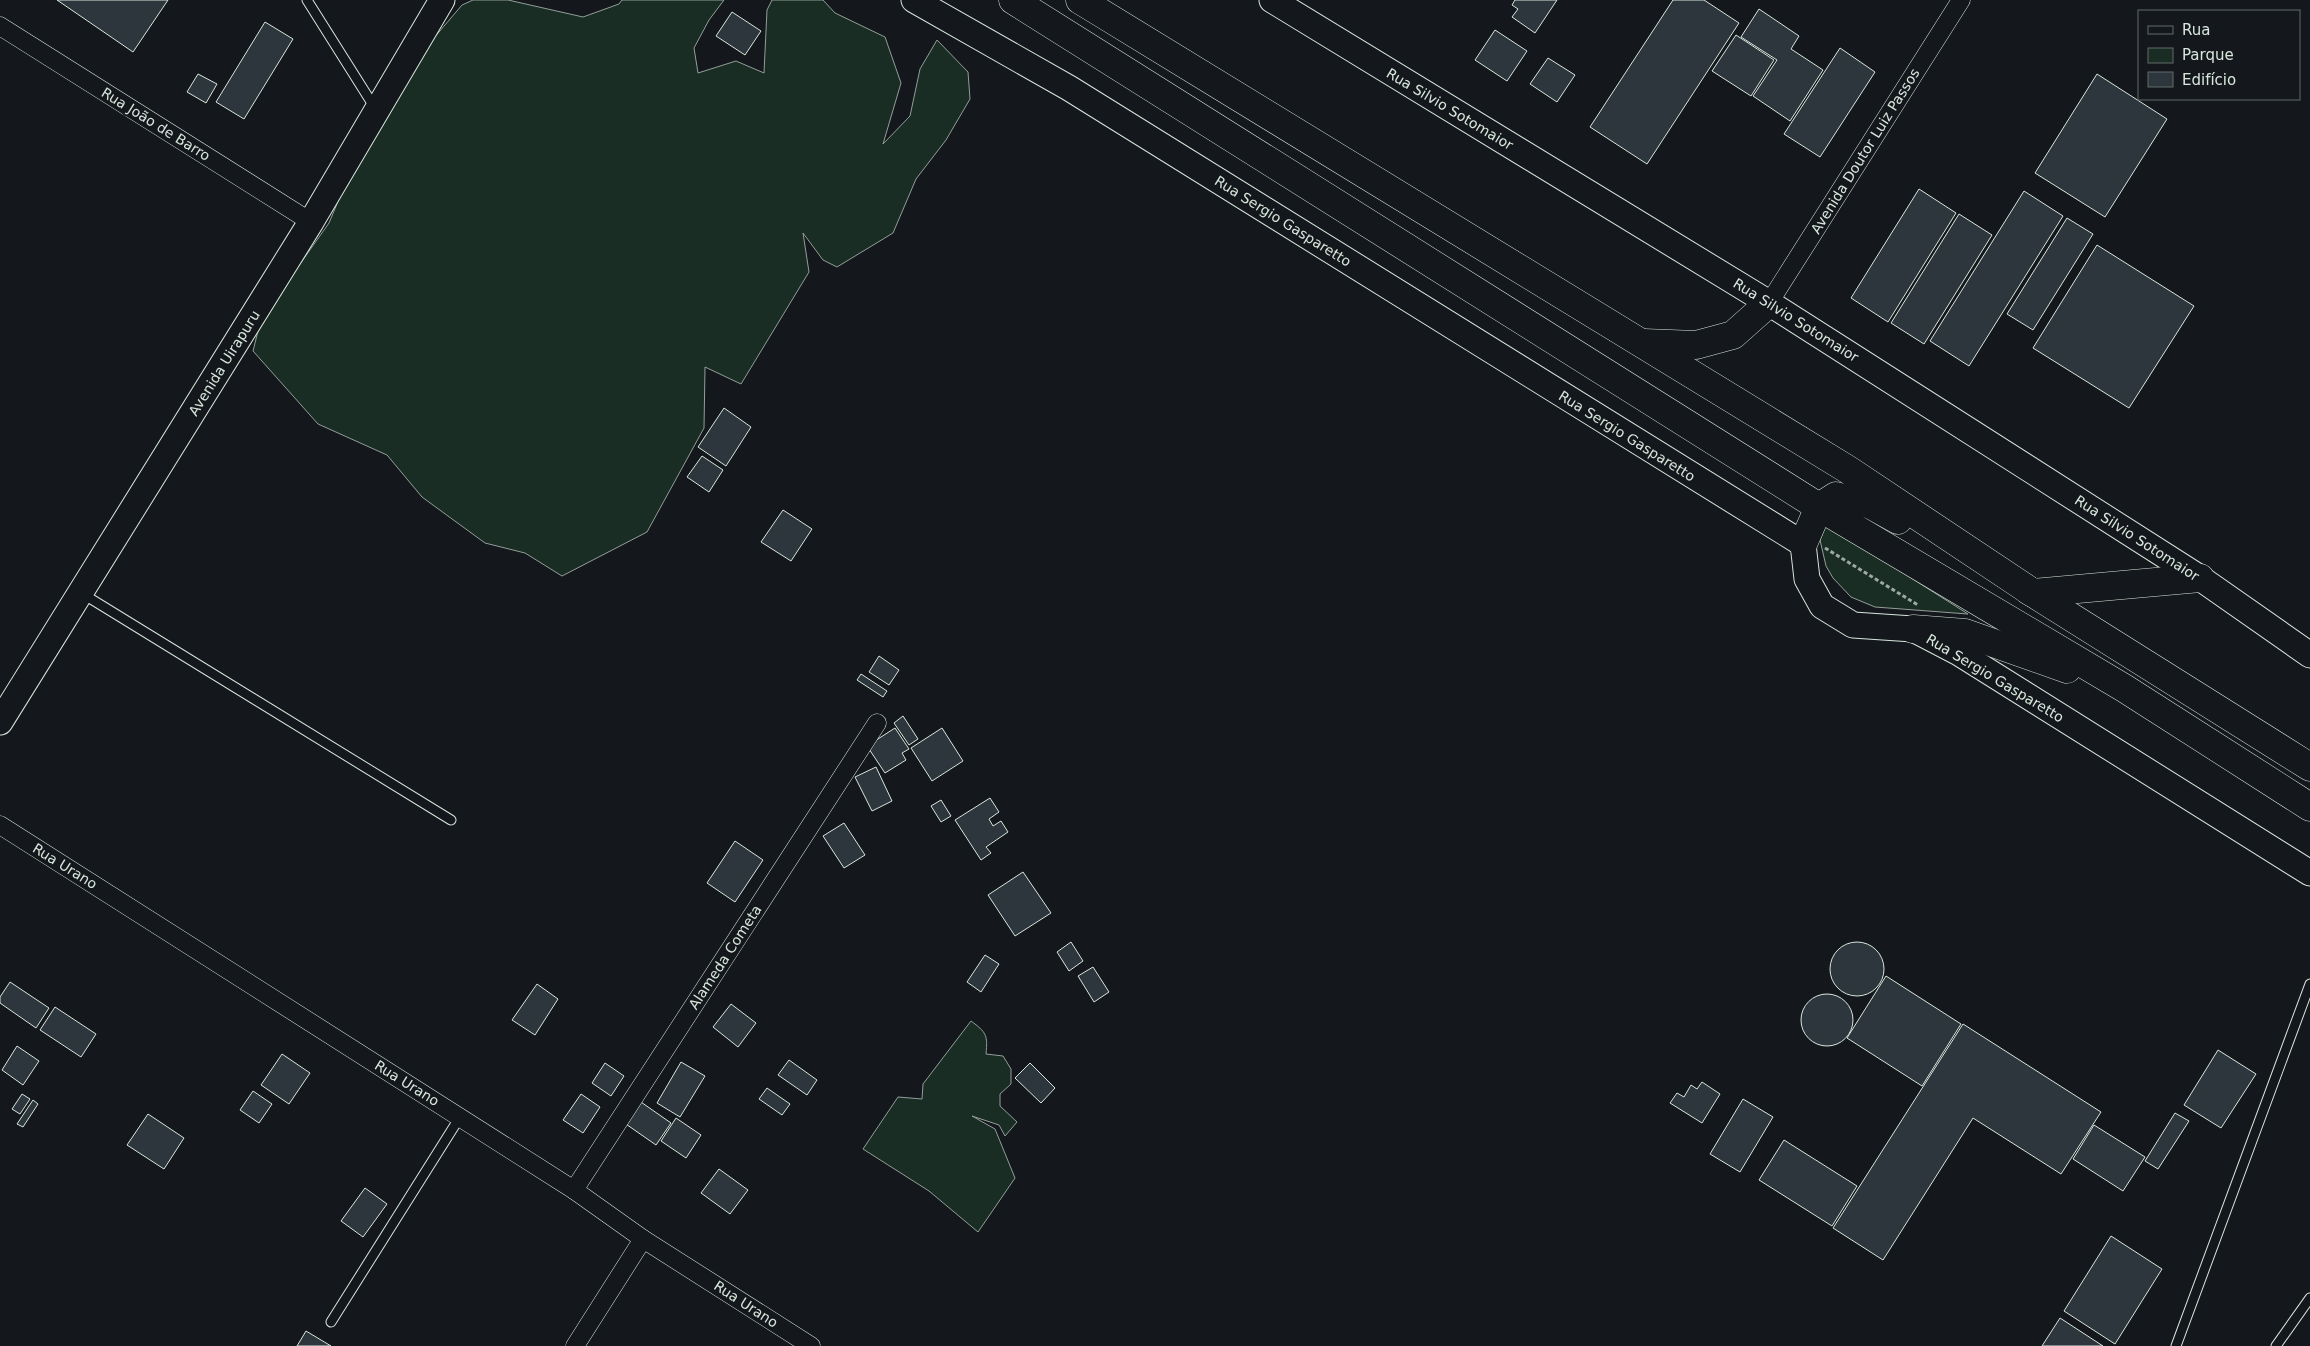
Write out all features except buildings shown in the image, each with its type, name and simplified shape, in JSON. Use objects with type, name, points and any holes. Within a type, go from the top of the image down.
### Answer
[{"type":"highway","points":[[1013,0],[1819,507],[2124,688],[2310,807]]},
{"type":"highway","points":[[1080,0],[1847,469],[2033,593],[2310,767]]},
{"type":"highway","points":[[1642,343],[1696,345],[1733,335],[1769,303]]},
{"type":"highway","points":[[1803,544],[1819,507],[1836,496],[1871,505],[2033,593],[2200,578]]},
{"type":"highway","points":[[1913,629],[1965,634],[2124,688]]},
{"type":"street","name":"Avenida Uirapuru","points":[[0,722],[312,222],[442,0]]},
{"type":"street","name":"Rua Sergio Gasparetto","points":[[914,0],[1069,88],[1803,544],[1807,579],[1822,606],[1853,625],[1913,629],[1959,653],[2310,873]]},
{"type":"street","name":"Rua Silvio Sotomaior","points":[[1272,0],[1769,303],[2200,578],[2310,655]]},
{"type":"street","name":"Avenida Doutor Luiz Passos","points":[[1769,303],[1962,0]]},
{"type":"street","name":"Rua João de Barro","points":[[0,26],[312,222]]},
{"type":"street","name":"Alameda Cometa","points":[[574,1190],[877,723]]},
{"type":"street","name":"Rua Urano","points":[[0,825],[574,1190],[643,1239],[811,1346]]},
{"type":"street","points":[[575,1346],[643,1239]]},
{"type":"lane","points":[[307,0],[377,111]]},
{"type":"lane","points":[[80,593],[451,820]]},
{"type":"lane","points":[[2180,1345],[2310,984]]},
{"type":"lane","points":[[331,1322],[460,1117]]},
{"type":"lane","points":[[2276,1346],[2310,1298]]},
{"type":"green space","points":[[473,0],[508,0],[583,17],[619,4],[622,0],[724,0],[709,20],[694,48],[698,73],[736,61],[764,73],[767,10],[772,0],[823,0],[835,13],[885,37],[901,83],[883,144],[910,116],[920,69],[937,40],[968,72],[970,99],[946,140],[916,179],[893,233],[837,267],[823,260],[803,233],[809,272],[741,384],[705,367],[704,428],[647,532],[562,576],[525,553],[485,543],[422,497],[387,455],[318,424],[253,351],[261,319],[329,223],[364,139],[433,39],[462,5]]},
{"type":"green space","points":[[1826,524],[1968,614],[1875,607],[1851,597],[1833,578],[1826,566],[1820,540]]},
{"type":"green space","points":[[971,1021],[985,1034],[987,1042],[986,1054],[1003,1056],[1011,1069],[1011,1084],[1000,1094],[1000,1106],[1017,1122],[1005,1136],[999,1125],[972,1116],[995,1129],[1015,1178],[978,1232],[929,1191],[863,1149],[898,1097],[922,1099],[923,1084]]}]
